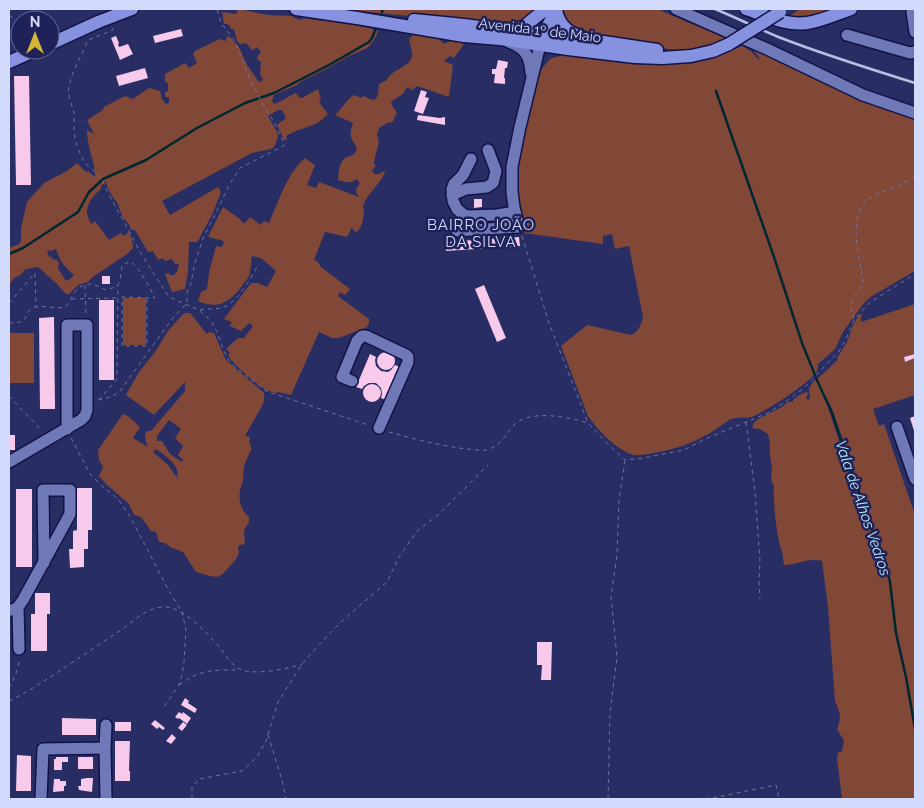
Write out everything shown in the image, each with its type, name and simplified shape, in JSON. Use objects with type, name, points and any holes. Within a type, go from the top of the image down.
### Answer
[{"type":"main road","points":[[60,40],[132,9]]},
{"type":"main road","name":"Avenida 1º de Maio","points":[[296,9],[464,36],[596,41],[691,56]]},
{"type":"main road","points":[[513,31],[526,26],[549,9]]},
{"type":"main road","points":[[542,40],[551,21],[549,9]]},
{"type":"main road","points":[[549,9],[566,30],[596,41]]},
{"type":"main road","points":[[746,9],[786,22],[805,24],[823,20],[851,9]]},
{"type":"main road","name":"Avenida 1º de Maio","points":[[357,18],[429,21],[513,31],[568,49],[635,57],[662,58],[691,56],[713,51],[729,44],[783,10]]},
{"type":"street","points":[[670,9],[767,48],[863,94],[915,113]]},
{"type":"street","points":[[676,9],[699,20]]},
{"type":"street","points":[[912,12],[915,32]]},
{"type":"street","points":[[846,35],[910,53],[915,52]]},
{"type":"street","points":[[500,38],[522,48],[531,64],[532,77]]},
{"type":"street","points":[[457,232],[519,227],[512,192],[512,167],[542,40]]},
{"type":"street","points":[[452,195],[466,189],[487,187],[493,182],[496,171],[488,150]]},
{"type":"street","points":[[471,159],[463,175],[452,188],[453,201],[457,209],[464,215],[497,215],[515,212]]},
{"type":"street","points":[[9,462],[67,429],[85,416],[93,400],[87,325],[67,325],[67,429]]},
{"type":"street","points":[[352,381],[342,377],[357,341],[362,336],[366,336],[406,354],[408,357],[408,362],[379,428]]},
{"type":"street","points":[[897,427],[915,479]]},
{"type":"street","points":[[19,649],[13,609],[23,600],[44,562],[70,514],[70,490],[43,490],[44,562]]},
{"type":"street","points":[[106,724],[106,799]]},
{"type":"street","points":[[41,799],[43,749],[105,748]]},
{"type":"path","points":[[93,400],[111,396],[120,390],[172,319],[186,304],[187,292],[199,249],[229,185],[240,168],[285,145],[248,75],[234,41],[221,23],[217,9]]},
{"type":"path","points":[[88,40],[73,73],[68,90],[74,114],[74,130],[78,147],[84,160],[104,181],[105,187],[143,257],[170,297],[199,310],[211,321],[228,359],[235,367],[266,391],[379,428],[450,447],[485,450],[494,447],[502,441],[514,425],[530,417],[559,416],[588,422]]},
{"type":"path","points":[[854,320],[851,303],[861,289],[863,282],[856,228],[858,215],[864,204],[876,194],[896,187],[915,176]]},
{"type":"path","points":[[519,227],[549,323],[588,422],[625,460],[684,450],[705,438],[768,413],[804,388],[839,352],[854,320],[869,303],[915,274]]},
{"type":"path","points":[[93,400],[117,379],[118,285],[122,279],[122,266],[127,262],[132,263],[142,275],[155,298],[147,297],[122,297],[122,346],[147,346],[147,297]]},
{"type":"path","points":[[199,310],[223,308],[231,303],[259,264]]},
{"type":"path","points":[[9,303],[36,273],[36,307]]},
{"type":"path","points":[[85,284],[87,325]]},
{"type":"path","points":[[9,323],[24,320],[29,310],[33,308],[44,306],[58,308],[66,306],[70,303],[76,289],[85,284],[94,284],[106,290],[118,285]]},
{"type":"path","points":[[72,298],[118,298]]},
{"type":"path","points":[[9,396],[49,439]]},
{"type":"path","points":[[746,421],[755,492],[760,561],[760,599]]},
{"type":"path","points":[[67,429],[90,474],[118,499],[131,518],[182,612],[186,630],[182,675],[179,686]]},
{"type":"path","points":[[608,799],[610,713],[617,657],[611,596],[617,556],[619,500],[625,460]]},
{"type":"path","points":[[192,799],[192,787],[199,779],[242,771],[257,757],[266,742],[278,702],[302,664],[342,621],[386,582],[399,557],[418,530],[438,515],[488,465]]},
{"type":"path","points":[[9,701],[156,608],[174,608],[182,612],[212,638],[234,665],[241,670]]},
{"type":"path","points":[[9,688],[19,664],[19,649]]},
{"type":"path","points":[[164,707],[179,686],[191,677],[209,671],[241,670],[252,672],[290,668],[302,664]]},
{"type":"path","points":[[268,734],[286,799]]},
{"type":"path","points":[[681,799],[713,798],[776,785],[779,799]]},
{"type":"shaded area","points":[[238,9],[268,15],[292,16],[299,20],[307,18],[347,24],[378,31],[374,40],[367,48],[274,95],[272,101],[274,104],[296,93],[302,98],[318,89],[321,99],[319,102],[328,114],[317,123],[289,134],[286,136],[287,140],[284,140],[277,125],[286,118],[282,110],[278,110],[268,116],[278,137],[274,147],[252,153],[162,201],[170,215],[218,187],[221,192],[212,215],[199,239],[197,242],[189,242],[188,272],[185,289],[172,292],[165,274],[175,275],[179,264],[175,264],[172,259],[165,261],[162,258],[158,260],[153,251],[148,252],[135,230],[131,230],[129,224],[123,218],[117,202],[107,187],[106,181],[90,201],[87,215],[92,224],[95,221],[109,240],[121,233],[123,236],[129,232],[133,248],[88,282],[78,285],[69,294],[66,294],[38,267],[24,270],[9,285],[9,248],[19,244],[21,241],[21,228],[27,202],[44,183],[67,171],[77,163],[86,172],[88,171],[95,177],[87,130],[94,134],[87,120],[103,110],[104,107],[125,96],[133,99],[149,88],[160,91],[162,99],[166,104],[169,103],[169,97],[165,97],[165,92],[168,91],[168,83],[165,82],[165,74],[185,63],[189,68],[197,63],[193,54],[195,51],[220,39],[226,41],[227,36],[239,47],[247,65],[259,82],[263,80],[260,74],[261,62],[257,59],[261,53],[258,47],[252,50],[246,43],[240,44],[237,41],[234,29],[224,24],[222,12],[236,14]],"holes":[[[56,249],[63,264],[74,275],[66,281],[58,268],[59,263],[57,260],[52,259],[51,256],[49,257],[47,250]]]},
{"type":"shaded area","points":[[341,9],[536,9],[533,16],[512,25]]},
{"type":"shaded area","points":[[561,9],[657,9],[726,38],[698,48],[668,49],[579,33],[566,26]]},
{"type":"shaded area","points":[[800,9],[840,9],[822,16],[785,19]]},
{"type":"shaded area","points":[[413,35],[436,37],[444,44],[453,40],[464,44],[454,58],[450,56],[444,61],[453,65],[449,97],[417,86],[412,90],[407,87],[403,94],[392,101],[391,104],[397,113],[393,122],[379,128],[374,164],[376,166],[372,170],[374,174],[385,172],[363,206],[363,219],[360,228],[357,232],[352,227],[347,237],[325,232],[314,260],[350,289],[345,295],[340,292],[338,296],[369,319],[369,323],[367,327],[339,338],[332,338],[319,332],[291,395],[268,391],[230,359],[228,355],[230,353],[226,349],[238,338],[244,338],[253,326],[249,323],[241,331],[230,326],[232,322],[224,319],[251,283],[258,283],[267,287],[276,271],[261,258],[252,256],[249,276],[233,296],[223,303],[212,305],[198,301],[201,292],[207,289],[216,246],[222,247],[224,242],[208,237],[223,207],[242,222],[245,223],[250,217],[261,225],[264,221],[269,223],[288,180],[305,158],[315,165],[307,185],[316,188],[319,182],[359,197],[356,192],[360,184],[357,179],[350,182],[338,180],[342,161],[355,153],[357,148],[351,136],[353,123],[335,115],[354,95],[361,98],[364,96],[372,100],[376,99],[379,84],[387,80],[389,76],[411,59],[412,53],[409,39]]},
{"type":"shaded area","points":[[744,45],[915,118],[915,271],[872,296],[864,303],[843,332],[835,349],[818,364],[813,376],[787,397],[751,417],[729,420],[710,433],[690,443],[660,452],[634,455],[615,445],[588,416],[561,346],[587,325],[631,335],[638,330],[643,317],[629,246],[615,249],[612,234],[603,236],[603,244],[524,233],[519,215],[516,177],[520,150],[539,73],[552,58],[563,55],[677,64],[714,58],[742,46],[760,59],[754,51]]},
{"type":"shaded area","points":[[123,298],[146,298],[146,345],[123,345]]},
{"type":"shaded area","points":[[915,304],[915,354],[904,357],[905,362],[914,359],[915,361],[915,395],[873,409],[879,426],[884,424],[915,515],[915,799],[842,799],[837,759],[838,753],[842,751],[844,741],[837,729],[840,715],[835,701],[828,607],[822,561],[812,560],[784,565],[776,520],[774,486],[771,480],[772,469],[768,434],[760,429],[752,428],[758,419],[788,402],[793,402],[799,395],[807,392],[806,398],[808,400],[810,398],[809,388],[838,359],[853,325],[859,315],[863,314],[861,322]],"holes":[[[823,392],[831,406],[857,482],[853,482]]]},
{"type":"shaded area","points":[[184,313],[190,313],[207,334],[209,332],[214,333],[226,360],[264,393],[262,406],[245,436],[250,437],[249,443],[252,448],[244,465],[240,489],[240,502],[249,517],[249,522],[244,532],[245,543],[238,546],[239,553],[236,559],[223,574],[217,577],[196,572],[183,552],[159,542],[156,532],[151,531],[141,517],[134,515],[129,504],[99,476],[103,467],[99,460],[98,450],[123,414],[140,427],[133,438],[148,447],[145,434],[147,431],[151,431],[185,391],[185,382],[154,415],[126,395],[139,372],[155,352],[168,331]],"holes":[[[169,420],[181,429],[175,438],[183,446],[178,455],[183,460],[182,462],[170,454],[162,441],[157,441],[157,436]],[[156,449],[174,464],[177,478],[168,465],[153,452]]]},
{"type":"shaded area","points":[[9,333],[34,333],[34,383],[9,383]]},
{"type":"building","points":[[181,29],[183,36],[155,43],[153,36]]},
{"type":"building","points":[[116,36],[119,47],[128,44],[133,54],[120,60],[111,38]]},
{"type":"building","points":[[498,60],[508,62],[507,68],[505,68],[505,84],[494,83],[495,74],[492,74],[492,69],[496,69]]},
{"type":"building","points":[[145,68],[148,78],[119,86],[116,76]]},
{"type":"building","points":[[14,76],[29,76],[31,185],[16,185]]},
{"type":"building","points":[[421,90],[427,92],[425,97],[429,98],[423,114],[414,111]]},
{"type":"building","points":[[418,115],[445,117],[445,125],[417,120]]},
{"type":"building","points":[[474,199],[482,199],[482,207],[474,208]]},
{"type":"building","points":[[519,237],[520,246],[446,251],[445,242]]},
{"type":"building","points":[[102,276],[110,276],[110,284],[102,284]]},
{"type":"building","points":[[484,285],[506,338],[497,342],[475,289]]},
{"type":"building","points":[[99,300],[114,300],[114,380],[99,380]]},
{"type":"building","points":[[54,317],[55,409],[40,409],[39,318]]},
{"type":"building","points":[[386,352],[392,355],[395,361],[392,367],[386,370],[380,367],[377,361],[380,355]]},
{"type":"building","points":[[370,354],[376,357],[376,366],[381,371],[388,372],[395,365],[400,367],[386,400],[381,398],[381,388],[376,383],[369,383],[362,389],[356,387]]},
{"type":"building","points":[[915,354],[915,358],[905,362],[904,357]]},
{"type":"building","points":[[372,384],[378,387],[381,393],[378,399],[372,402],[366,399],[363,393],[366,387]]},
{"type":"building","points":[[915,416],[915,434],[910,418]]},
{"type":"building","points":[[9,435],[15,435],[15,450],[9,450]]},
{"type":"building","points":[[77,488],[92,488],[92,530],[88,530],[88,549],[84,549],[84,567],[70,568],[69,549],[73,549],[73,531],[77,530]]},
{"type":"building","points":[[16,489],[32,489],[32,567],[16,567]]},
{"type":"building","points":[[35,593],[50,593],[50,614],[47,614],[47,651],[31,651],[31,614],[35,614]]},
{"type":"building","points":[[537,642],[552,642],[551,680],[541,680],[542,665],[537,665]]},
{"type":"building","points":[[185,698],[189,701],[188,703],[197,709],[195,713],[181,705]]},
{"type":"building","points":[[179,712],[182,714],[183,712],[191,718],[187,724],[175,717]]},
{"type":"building","points":[[62,718],[96,719],[96,735],[62,735]]},
{"type":"building","points":[[155,720],[165,728],[163,730],[159,727],[157,729],[151,724]]},
{"type":"building","points":[[115,722],[131,722],[131,731],[115,731]]},
{"type":"building","points":[[183,722],[187,725],[182,731],[178,728]]},
{"type":"building","points":[[172,734],[176,738],[171,744],[166,741]]},
{"type":"building","points":[[115,741],[130,741],[130,781],[115,781]]},
{"type":"building","points":[[17,755],[31,756],[31,791],[16,791]]},
{"type":"building","points":[[56,757],[68,757],[68,762],[62,762],[62,770],[54,770],[54,759]]},
{"type":"building","points":[[78,757],[93,757],[93,769],[78,769]]},
{"type":"building","points":[[93,778],[92,792],[79,790],[78,786],[81,786],[81,779]]},
{"type":"building","points":[[54,779],[66,781],[64,791],[53,792]]},
{"type":"waterway","points":[[9,254],[23,248],[78,212],[89,192],[103,179],[146,160],[197,128],[245,103],[274,93],[329,65],[369,42],[376,28]]},
{"type":"waterway","name":"Vala de Alhos Vedros","points":[[716,91],[802,343],[815,375]]},
{"type":"waterway","name":"Vala de Alhos Vedros","points":[[816,378],[832,413],[887,570],[896,633],[915,729]]},
{"type":"railway","points":[[715,9],[773,35],[848,62],[915,83]]},
{"type":"district","name":"BAIRRO JOÃO DA SILVA","points":[[481,234]]}]
